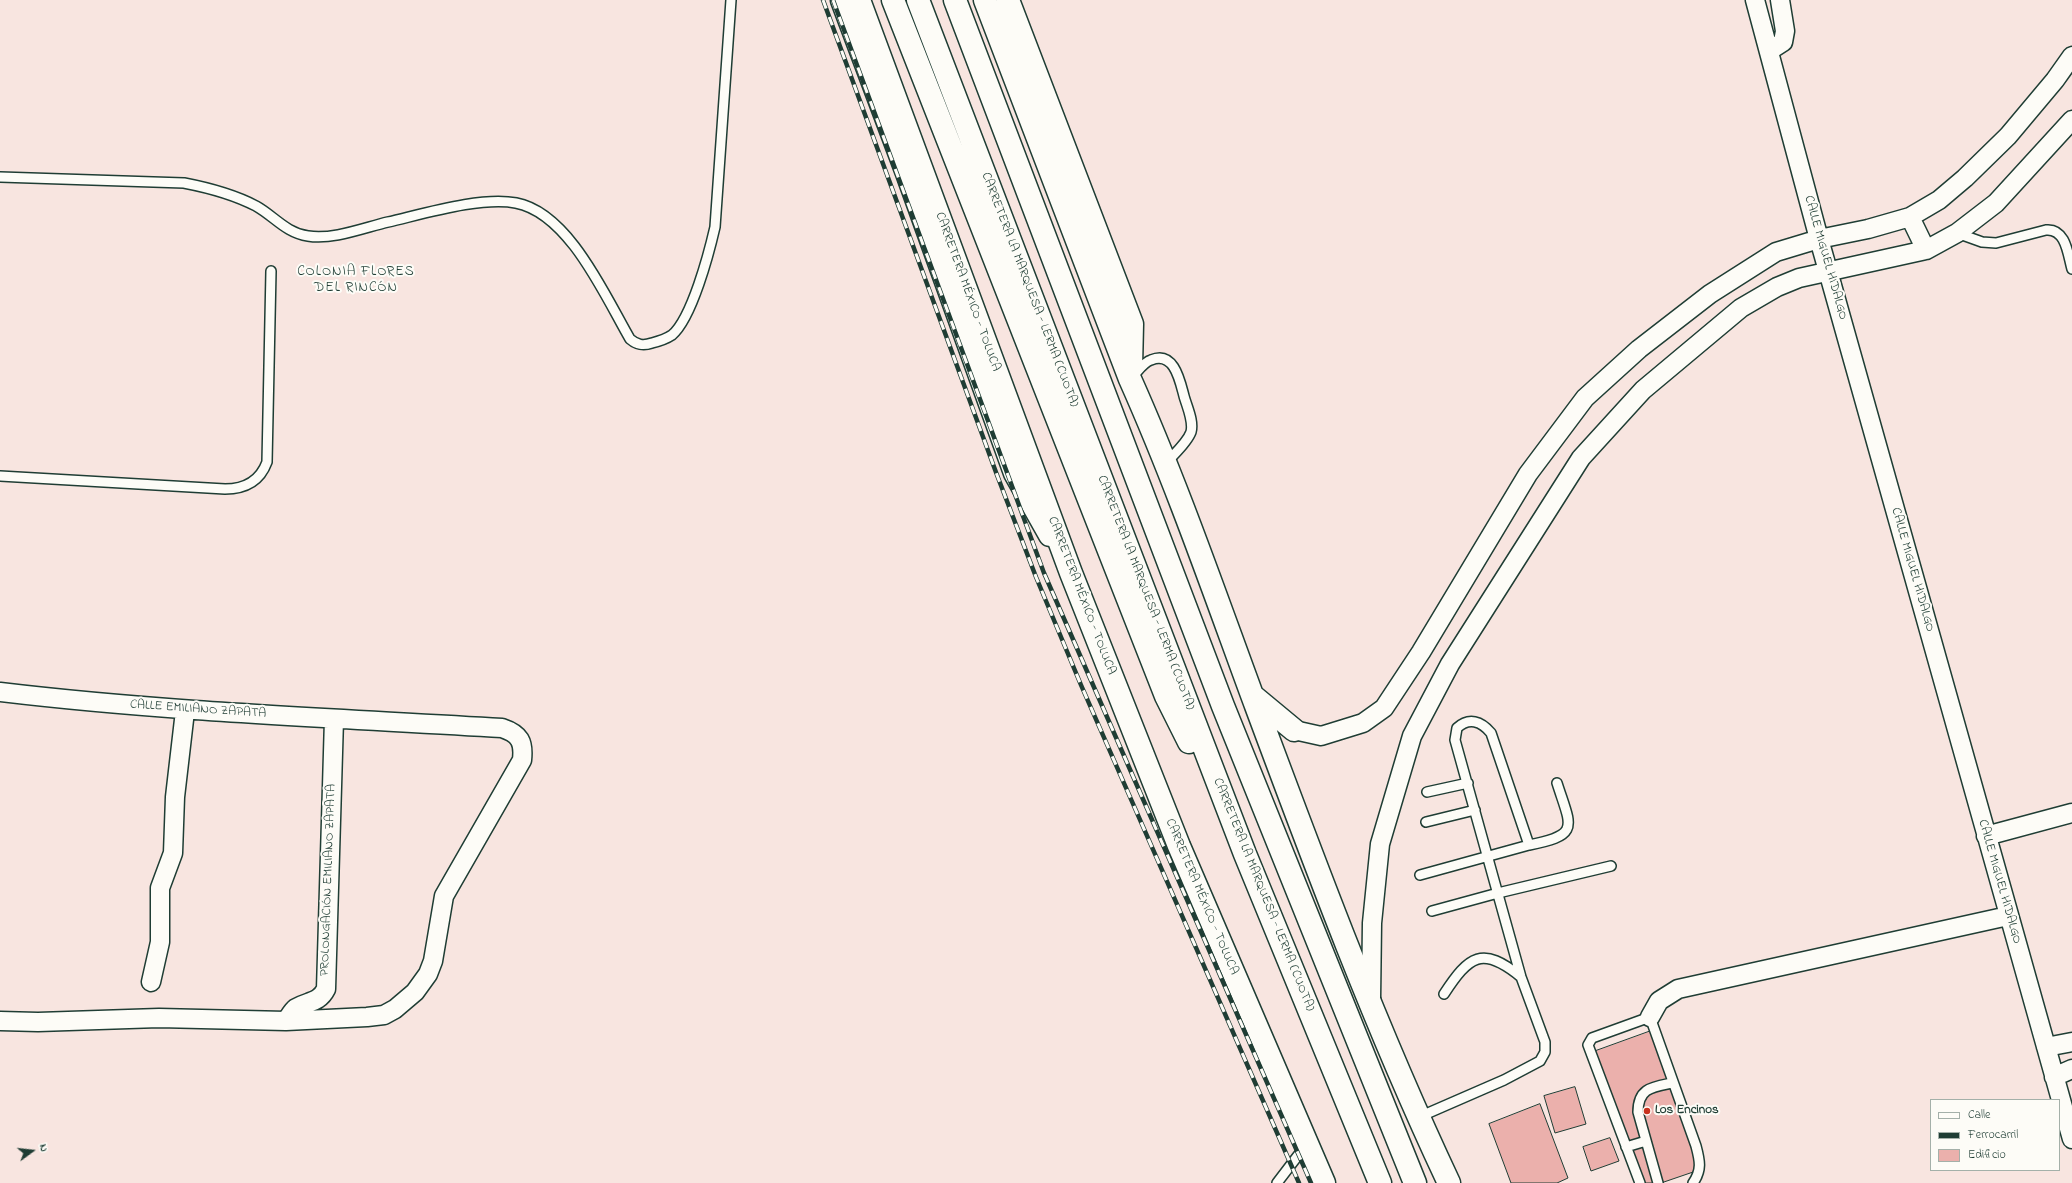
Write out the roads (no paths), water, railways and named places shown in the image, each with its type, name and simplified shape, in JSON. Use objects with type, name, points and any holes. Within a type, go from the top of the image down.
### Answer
[{"type":"main road","points":[[842,0],[907,173],[1015,472],[1071,573]]},
{"type":"main road","name":"CARRETERA MÉXICO - TOLUCA","points":[[859,0],[1071,573],[1179,846],[1324,1183]]},
{"type":"main road","points":[[893,0],[1166,696],[1245,854]]},
{"type":"main road","name":"CARRETERA LA MARQUESA - LERMA (CUOTA)","points":[[918,0],[1245,854],[1380,1183]]},
{"type":"main road","points":[[955,0],[1223,706],[1415,1183]]},
{"type":"main road","points":[[985,0],[1130,379],[1165,463],[1252,696],[1371,1004],[1418,1118],[1448,1183]]},
{"type":"main road","points":[[1008,0],[1132,324],[1130,379]]},
{"type":"main road","points":[[1252,696],[1294,730]]},
{"type":"street","name":"CALLE MIGUEL HIDALGO","points":[[1755,0],[1819,239],[2008,916],[2072,1139]]},
{"type":"street","points":[[1769,51],[1783,42],[1785,31],[1780,0]]},
{"type":"street","points":[[1294,730],[1321,736],[1363,723],[1384,708],[1421,652],[1528,474],[1585,398],[1639,349],[1710,294],[1776,252],[1819,239],[1868,229],[1910,217],[1938,200],[1965,178],[2008,136],[2055,80],[2072,56]]},
{"type":"street","points":[[1371,1004],[1372,923],[1380,844],[1412,736],[1450,664],[1471,634],[1490,600],[1581,458],[1643,390],[1741,308],[1777,287],[1799,278],[1926,250],[1957,233],[1996,202],[2072,120]]},
{"type":"street","points":[[1910,217],[1926,250]]},
{"type":"street","name":"CALLE EMILIANO ZAPATA","points":[[0,692],[68,700],[185,710],[502,728],[511,731],[520,740],[524,748],[522,760],[450,883],[444,896],[433,961],[428,974],[415,992],[395,1010],[384,1015],[286,1021],[159,1018],[38,1022],[0,1021]]},
{"type":"street","points":[[151,982],[160,942],[160,888],[173,854],[175,797],[185,710]]},
{"type":"street","name":"PROLONGACIÓN EMILIANO ZAPATA","points":[[286,1021],[296,1009],[323,996],[326,989],[334,719]]},
{"type":"street","points":[[1986,836],[2072,813]]},
{"type":"street","points":[[1650,1018],[1659,1001],[1678,989],[2008,916]]},
{"type":"street","points":[[2046,1047],[2072,1042]]},
{"type":"street","points":[[2054,1077],[2072,1069]]},
{"type":"lane","points":[[0,177],[184,183],[212,189],[237,197],[258,207],[286,229],[309,237],[334,235],[460,206],[503,202],[517,203],[532,208],[558,227],[578,249],[630,339],[636,343],[648,345],[663,341],[678,328],[690,305],[707,262],[714,227],[731,0]]},
{"type":"lane","points":[[1957,233],[1982,242],[1996,243],[2046,230],[2055,230],[2062,235],[2072,269]]},
{"type":"lane","points":[[0,476],[225,489],[240,489],[253,482],[263,472],[267,462],[271,271]]},
{"type":"lane","points":[[1130,379],[1150,360],[1162,358],[1170,361],[1178,373],[1192,422],[1191,431],[1188,438],[1165,463]]},
{"type":"lane","points":[[1418,1118],[1504,1080],[1540,1061],[1545,1052],[1545,1042],[1521,977],[1455,740],[1457,728],[1462,724],[1468,721],[1476,721],[1484,725],[1491,733],[1529,845]]},
{"type":"lane","points":[[1427,792],[1468,783]]},
{"type":"lane","points":[[1420,875],[1529,845],[1554,841],[1562,837],[1567,832],[1568,824],[1557,783]]},
{"type":"lane","points":[[1426,822],[1475,810]]},
{"type":"lane","points":[[1432,911],[1498,893],[1611,866]]},
{"type":"lane","points":[[1444,994],[1462,968],[1480,958],[1490,958],[1505,964],[1521,977]]},
{"type":"lane","points":[[1640,1183],[1588,1045],[1592,1038],[1650,1018],[1672,1083],[1696,1146],[1700,1164],[1700,1173],[1693,1183]]},
{"type":"lane","points":[[1658,1183],[1638,1112],[1640,1097],[1648,1089],[1672,1083]]},
{"type":"lane","points":[[1626,1147],[1646,1141]]},
{"type":"lane","points":[[1277,1183],[1306,1143]]},
{"type":"railway","points":[[823,0],[997,475],[1036,577],[1081,685],[1299,1183]]},
{"type":"railway","points":[[833,0],[1044,573],[1311,1183]]},
{"type":"place","name":"Los Encinos","points":[[1647,1111]]},
{"type":"district","name":"COLONIA FLORES DEL RINCÓN","points":[[356,282]]}]
